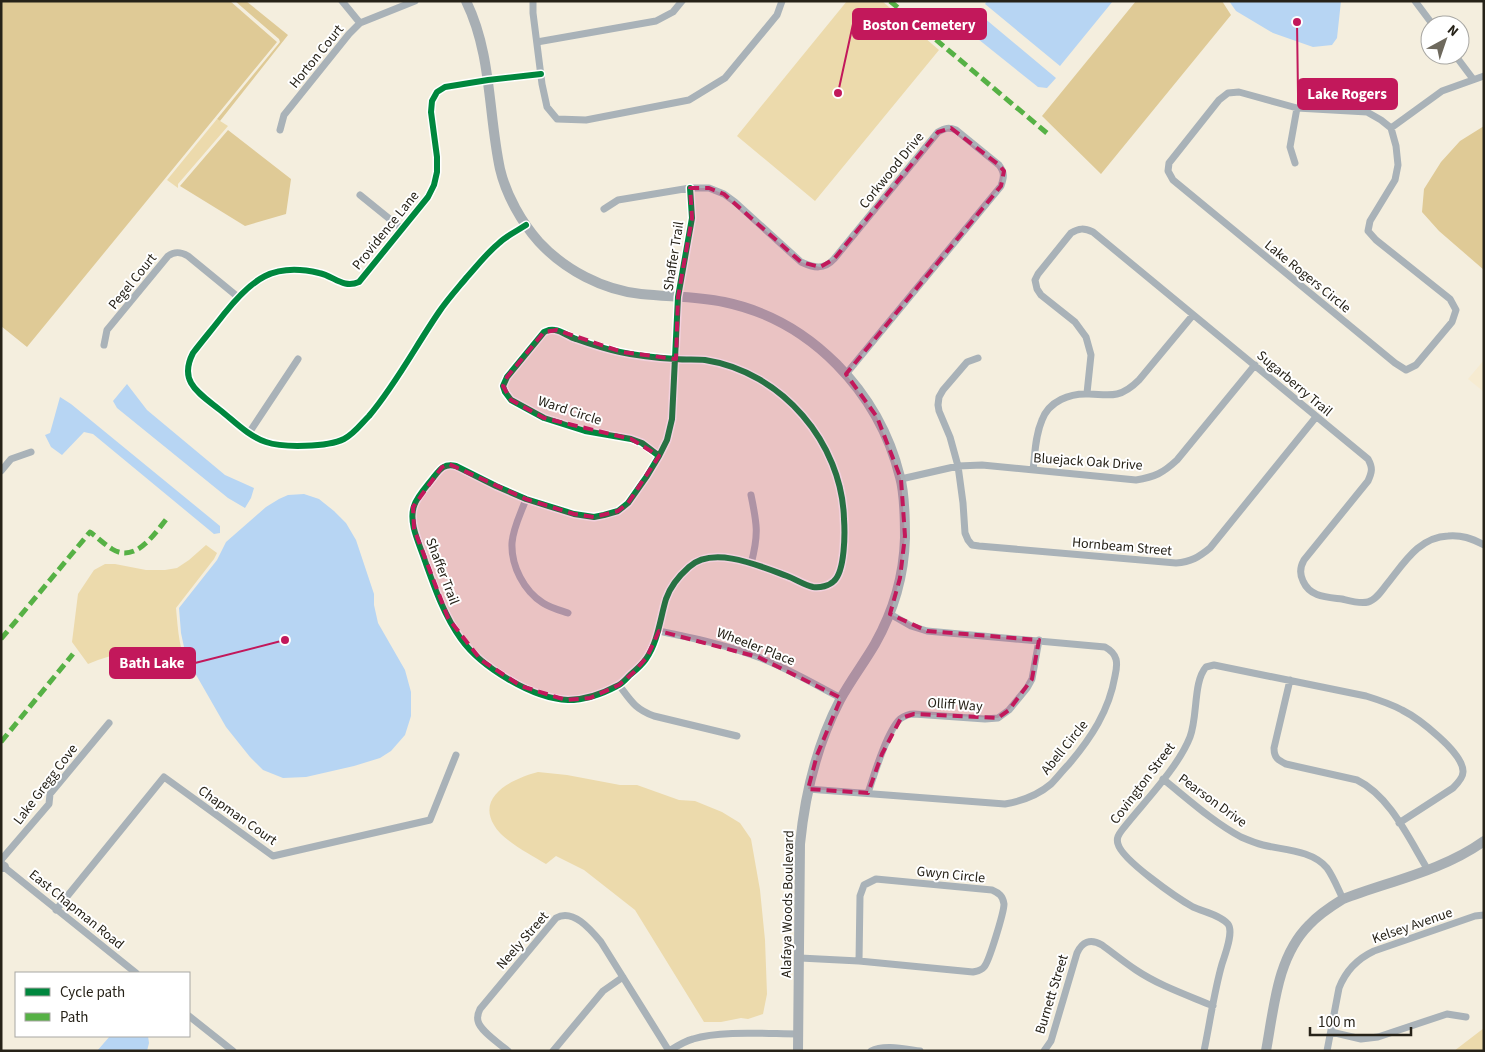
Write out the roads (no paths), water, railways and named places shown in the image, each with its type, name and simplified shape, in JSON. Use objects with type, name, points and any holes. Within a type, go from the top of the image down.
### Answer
[{"type":"street","points":[[342,1],[360,23]]},
{"type":"street","name":"Horton Court","points":[[280,130],[284,115],[348,34],[360,23],[415,1]]},
{"type":"street","name":"Alafaya Woods Boulevard","points":[[466,1],[481,39],[500,171],[514,206],[538,241],[553,256],[582,275],[604,285],[638,294],[723,301],[765,315],[807,338],[823,350],[846,374],[877,417],[888,439],[901,479],[905,536],[900,578],[890,614],[841,698],[827,726],[816,755],[808,789],[800,844],[798,1051]]},
{"type":"street","points":[[533,1],[541,74],[547,107],[557,118],[586,120],[688,100],[725,78],[777,15],[782,1]]},
{"type":"street","points":[[537,42],[656,21],[673,12],[682,1]]},
{"type":"street","points":[[1415,1],[1426,15]]},
{"type":"street","points":[[1462,65],[1473,79]]},
{"type":"street","name":"Providence Lane","points":[[526,225],[499,243],[485,256],[452,294],[394,383],[356,431],[344,439],[330,444],[307,446],[281,445],[266,442],[249,433],[192,386],[187,373],[188,362],[192,353],[238,297],[258,279],[288,269],[324,274],[344,284],[353,285],[358,282],[428,197],[434,185],[437,172],[437,157],[431,112],[432,101],[437,92],[444,86],[541,74]]},
{"type":"street","points":[[1391,128],[1442,90],[1484,76]]},
{"type":"street","name":"Lake Rogers Circle","points":[[1239,92],[1297,108],[1367,112],[1391,128],[1396,146],[1398,165],[1395,180],[1370,221],[1368,231],[1376,240],[1450,299],[1456,310],[1452,322],[1416,365],[1406,370],[1395,363],[1173,180],[1168,171],[1168,163],[1219,100],[1228,94],[1239,92]]},
{"type":"street","points":[[1295,163],[1290,147],[1297,108]]},
{"type":"street","name":"Corkwood Drive","points":[[604,209],[618,200],[690,188],[709,188],[724,194],[735,202],[801,262],[811,267],[829,265],[938,132],[944,128],[956,130],[999,164],[1004,171],[1001,186],[846,374]]},
{"type":"street","name":"Shaffer Trail","points":[[676,359],[704,360],[728,365],[771,386],[794,405],[811,425],[826,448],[837,474],[844,504],[845,540],[840,573],[834,581],[825,586],[815,587],[752,564],[719,556],[704,559],[692,564],[679,577],[667,596],[658,631],[647,657],[619,685],[590,698],[566,700],[542,695],[504,678],[481,660],[462,641],[448,618],[437,596],[414,529],[413,507],[442,466],[449,464],[526,499],[574,514],[594,517],[604,516],[618,511],[628,503],[647,476],[668,440],[672,419],[678,297],[692,218],[690,188]]},
{"type":"street","points":[[360,195],[402,229]]},
{"type":"street","name":"Sugarberry Trail","points":[[1087,394],[1090,355],[1086,337],[1075,322],[1041,296],[1035,280],[1071,233],[1078,228],[1093,232],[1368,459],[1372,472],[1368,480],[1300,567],[1300,577],[1304,586],[1310,592],[1318,595],[1370,602],[1412,553],[1422,544],[1433,538],[1461,535],[1473,538],[1484,545]]},
{"type":"street","name":"Pegel Court","points":[[104,345],[108,330],[168,256],[173,253],[181,252],[188,256],[238,297]]},
{"type":"street","points":[[1033,470],[1038,431],[1042,419],[1049,409],[1065,397],[1074,394],[1118,394],[1129,390],[1193,315]]},
{"type":"street","name":"Ward Circle","points":[[659,456],[642,443],[631,439],[585,431],[544,418],[510,400],[504,392],[503,386],[507,377],[544,332],[550,330],[557,330],[572,338],[622,352],[676,359]]},
{"type":"street","points":[[958,466],[950,437],[939,412],[939,397],[967,362],[978,358]]},
{"type":"street","points":[[249,433],[298,359]]},
{"type":"street","name":"Bluejack Oak Drive","points":[[901,479],[958,466],[982,465],[1136,480],[1151,478],[1165,471],[1177,460],[1254,365]]},
{"type":"street","name":"Hornbeam Street","points":[[958,466],[965,533],[972,545],[1176,563],[1188,562],[1201,556],[1210,548],[1316,417]]},
{"type":"street","points":[[1,471],[11,459],[31,452]]},
{"type":"street","points":[[751,495],[757,524],[752,564]]},
{"type":"street","points":[[526,499],[514,531],[512,543],[513,557],[518,572],[528,590],[541,602],[554,609],[568,613]]},
{"type":"street","name":"Abell Circle","points":[[808,789],[1005,804],[1023,801],[1038,794],[1051,784],[1094,732],[1104,715],[1112,692],[1117,664],[1116,656],[1105,647],[927,631],[911,626],[890,614]]},
{"type":"street","name":"Wheeler Place","points":[[658,631],[711,642],[758,657],[841,698]]},
{"type":"street","name":"Olliff Way","points":[[868,793],[882,754],[896,724],[902,718],[909,714],[914,714],[985,719],[998,718],[1009,710],[1032,679],[1040,640]]},
{"type":"street","name":"Covington Street","points":[[1204,1051],[1221,968],[1231,933],[1229,925],[1223,920],[1177,897],[1128,859],[1120,850],[1117,842],[1118,835],[1177,762],[1195,721],[1200,677],[1206,667],[1214,665],[1366,696],[1397,707],[1426,726],[1456,756],[1463,772],[1459,782],[1453,788],[1399,823]]},
{"type":"street","points":[[1290,680],[1274,755],[1278,760],[1286,764],[1357,780],[1367,785],[1386,802],[1428,870]]},
{"type":"street","points":[[619,685],[635,706],[643,712],[737,736]]},
{"type":"street","name":"Lake Gregg Cove","points":[[2,864],[49,804],[50,794],[109,723]]},
{"type":"street","name":"Chapman Court","points":[[56,910],[164,777],[274,856],[430,820],[456,755]]},
{"type":"street","name":"Pearson Drive","points":[[1163,779],[1225,828],[1242,837],[1260,845],[1301,853],[1313,858],[1325,867],[1332,876],[1343,899]]},
{"type":"street","points":[[1266,1051],[1279,980],[1287,957],[1298,937],[1307,926],[1327,909],[1343,899],[1450,861],[1484,841]]},
{"type":"street","name":"East Chapman Road","points":[[2,864],[56,910],[135,972]]},
{"type":"street","name":"Gwyn Circle","points":[[800,958],[860,961],[973,972],[981,970],[987,962],[1004,908],[1002,897],[992,890],[876,879],[869,881],[864,885],[860,896],[860,961]]},
{"type":"street","name":"Neely Street","points":[[508,1051],[481,1028],[477,1016],[480,1009],[556,918],[561,915],[574,917],[601,942],[669,1051]]},
{"type":"street","name":"Kelsey Avenue","points":[[1327,1051],[1339,988],[1348,970],[1364,956],[1474,916],[1484,915]]},
{"type":"street","name":"Burnett Street","points":[[1044,1051],[1051,1041],[1077,953],[1085,942],[1090,941],[1102,944],[1137,971],[1156,982],[1214,1006]]},
{"type":"street","points":[[553,1051],[603,991],[623,976]]},
{"type":"street","points":[[1331,1032],[1360,1039],[1378,1037],[1447,1014],[1466,1017]]},
{"type":"street","points":[[190,1017],[233,1051]]},
{"type":"street","points":[[669,1051],[694,1038],[709,1036],[728,1034],[798,1034]]},
{"type":"street","points":[[871,1051],[875,1048],[885,1048],[920,1051]]},
{"type":"water","points":[[987,1],[1113,1],[1060,66],[985,4]]},
{"type":"water","points":[[1229,1],[1341,1],[1337,38],[1332,45],[1313,47],[1273,33],[1236,11]]},
{"type":"water","points":[[967,12],[977,12],[1056,78],[1047,88],[1038,87],[958,23]]},
{"type":"water","points":[[127,384],[147,410],[225,475],[254,488],[245,508],[228,498],[117,408],[113,401]]},
{"type":"water","points":[[60,397],[220,526],[220,533],[214,534],[93,434],[84,432],[62,455],[51,447],[45,435],[50,433]]},
{"type":"water","points":[[304,494],[319,499],[334,511],[346,523],[356,540],[374,594],[374,605],[378,623],[405,670],[411,692],[411,716],[405,735],[391,751],[380,758],[306,777],[283,778],[263,770],[226,727],[191,666],[181,633],[179,608],[217,560],[226,542],[266,507],[279,499],[288,495]]},
{"type":"water","points":[[109,1037],[148,1037],[147,1051],[97,1051]]},
{"type":"place","name":"Lake Rogers","points":[[1297,22]]},
{"type":"place","name":"Boston Cemetery","points":[[838,93]]},
{"type":"place","name":"Bath Lake","points":[[285,640]]}]
